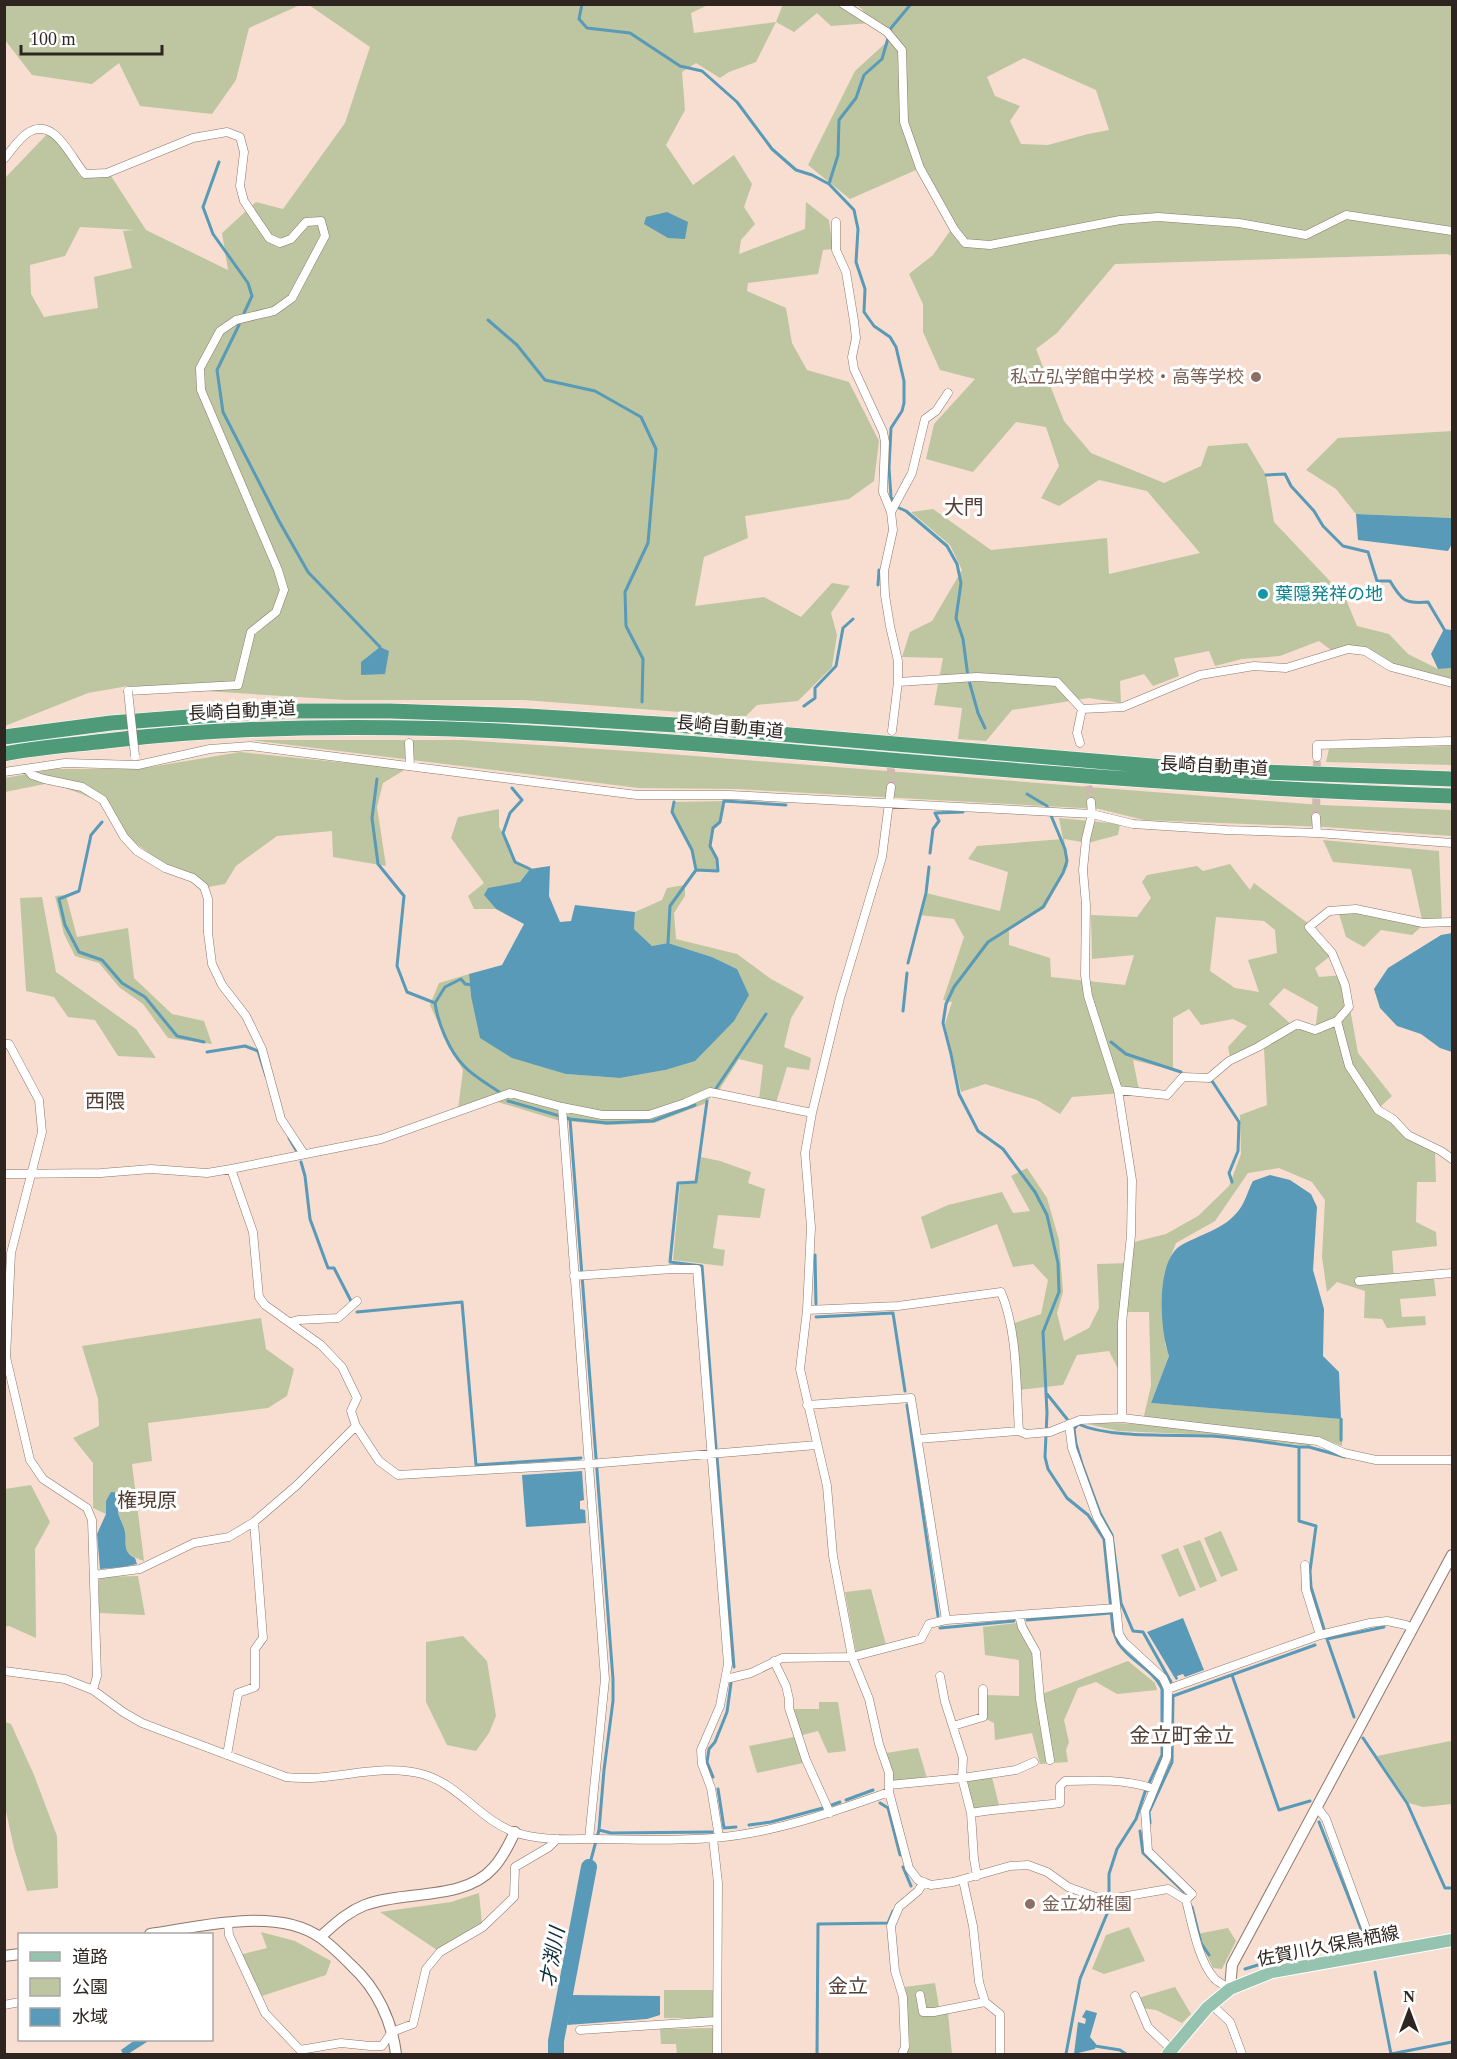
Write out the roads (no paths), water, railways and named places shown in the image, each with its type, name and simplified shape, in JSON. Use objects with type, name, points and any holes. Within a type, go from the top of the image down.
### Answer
[{"type":"highway","name":"長崎自動車道","points":[[4,737],[111,723],[272,711],[390,711],[676,725],[1187,769],[1452,779]]},
{"type":"highway","name":"長崎自動車道","points":[[4,754],[163,734],[281,727],[474,730],[672,742],[1102,778],[1338,793],[1452,796]]},
{"type":"main road","name":"佐賀川久保鳥栖線","points":[[1170,2052],[1212,2004],[1230,1989],[1272,1972],[1452,1940]]},
{"type":"street","points":[[843,4],[889,34],[902,50],[904,122],[920,168],[954,230],[965,243],[990,245],[1120,220],[1158,217],[1239,223],[1306,235],[1346,214],[1452,231]]},
{"type":"street","points":[[4,159],[24,135],[34,130],[45,129],[58,136],[85,174],[93,175],[107,173],[193,138],[227,132],[240,137],[244,152],[240,186],[244,201],[269,238],[280,243],[291,239],[306,222],[321,221],[325,236],[292,298],[274,311],[236,320],[220,331],[200,368],[201,390],[284,590],[276,612],[250,632],[238,685],[128,691],[138,765]]},
{"type":"street","points":[[836,222],[836,250],[846,272],[854,321],[856,338],[852,357],[854,369],[883,432],[885,442],[883,492],[892,509],[893,530],[884,571],[885,595],[898,662],[892,731]]},
{"type":"street","points":[[892,509],[912,473],[925,419],[936,411],[948,393]]},
{"type":"street","points":[[1082,709],[1123,707],[1200,675],[1254,666],[1286,668],[1348,649],[1365,651],[1391,667],[1452,683]]},
{"type":"street","points":[[898,682],[977,677],[1057,681],[1082,709]]},
{"type":"street","points":[[1080,743],[1077,733],[1082,709]]},
{"type":"street","points":[[1317,757],[1317,745],[1452,741]]},
{"type":"street","points":[[409,743],[410,766]]},
{"type":"street","points":[[4,772],[65,763],[138,765],[210,749],[250,746],[637,795],[730,795],[1092,814],[1133,824],[1226,830],[1317,832],[1452,843]]},
{"type":"street","points":[[27,769],[32,775],[44,779],[82,787],[103,800],[124,837],[137,850],[165,868],[193,878],[204,887],[208,899],[208,933],[213,964],[222,985],[246,1016],[262,1049],[281,1119],[304,1154]]},
{"type":"street","points":[[891,787],[882,856],[840,998],[812,1113],[805,1153],[811,1227],[807,1310],[800,1369],[827,1486],[833,1556],[852,1657],[869,1699],[879,1744],[889,1773],[889,1788],[909,1868],[918,1880],[931,1885],[963,1880],[1010,1866],[1028,1865],[1047,1872],[1068,1887],[1104,1900],[1168,1889],[1186,1900],[1196,1942],[1207,1965],[1214,1978],[1230,1989],[1232,1965],[1452,1555]]},
{"type":"street","points":[[1091,802],[1092,814],[1086,839],[1083,870],[1086,905],[1085,975],[1088,996],[1118,1090],[1132,1180],[1131,1235],[1122,1323],[1122,1418]]},
{"type":"street","points":[[1316,817],[1317,832]]},
{"type":"street","points":[[1118,1090],[1167,1095],[1183,1077],[1209,1078],[1229,1061],[1297,1024],[1315,1030],[1337,1021],[1348,1007],[1345,985],[1332,953],[1310,927],[1329,911],[1356,909],[1423,923],[1452,922]]},
{"type":"street","points":[[1337,1021],[1349,1066],[1378,1110],[1393,1119],[1407,1135],[1441,1150],[1452,1159]]},
{"type":"street","points":[[4,1044],[9,1044],[39,1100],[42,1132],[11,1253],[6,1357],[30,1460],[43,1479],[87,1508],[92,1520],[97,1676],[93,1690]]},
{"type":"street","points":[[4,1174],[101,1173],[151,1169],[207,1173],[381,1139],[510,1094],[602,1115],[649,1115],[710,1092],[812,1113]]},
{"type":"street","points":[[562,1107],[561,1121],[605,1679],[589,1839]]},
{"type":"street","points":[[231,1169],[253,1232],[259,1298],[265,1305],[321,1345],[342,1367],[357,1398],[351,1411],[356,1426],[379,1461],[398,1475],[589,1464],[817,1445]]},
{"type":"street","points":[[574,1276],[697,1269],[728,1664],[720,1706],[701,1750],[702,1764],[711,1788],[716,1838],[717,2055]]},
{"type":"street","points":[[1359,1281],[1452,1273]]},
{"type":"street","points":[[807,1310],[898,1306],[1001,1292],[1005,1301],[1013,1343],[1019,1431]]},
{"type":"street","points":[[291,1322],[338,1318],[357,1301]]},
{"type":"street","points":[[807,1405],[911,1398],[946,1620]]},
{"type":"street","points":[[918,1439],[1019,1431],[1026,1434],[1041,1433],[1050,1432],[1080,1420],[1122,1418],[1318,1441],[1344,1453],[1376,1460],[1452,1460]]},
{"type":"street","points":[[1069,1424],[1072,1448],[1098,1517],[1109,1538],[1119,1634],[1124,1642],[1163,1678],[1168,1689],[1167,1757],[1145,1810],[1148,1851],[1192,1894],[1186,1900]]},
{"type":"street","points":[[94,1575],[140,1569],[194,1543],[229,1537],[254,1522],[297,1485],[356,1426]]},
{"type":"street","points":[[227,1755],[238,1693],[255,1687],[255,1649],[263,1638],[254,1522]]},
{"type":"street","points":[[1305,1565],[1306,1590],[1320,1635]]},
{"type":"street","points":[[726,1679],[751,1673],[782,1658],[852,1657],[921,1639],[929,1624],[946,1620],[1116,1608]]},
{"type":"street","points":[[1019,1615],[1022,1627],[1036,1652],[1040,1699],[1050,1760]]},
{"type":"street","points":[[1168,1689],[1320,1635],[1370,1623],[1387,1622],[1406,1625],[1413,1629]]},
{"type":"street","points":[[774,1661],[786,1686],[789,1708],[806,1760],[830,1813]]},
{"type":"street","points":[[4,1671],[65,1679],[93,1690],[142,1723],[286,1777],[306,1780],[397,1771],[422,1774],[454,1789],[501,1826],[515,1832],[557,1839],[716,1838],[767,1829],[830,1813],[889,1788],[1016,1770],[1034,1762]]},
{"type":"street","points":[[940,1676],[952,1726],[963,1758],[962,1778],[971,1813],[977,1876]]},
{"type":"street","points":[[952,1726],[983,1717],[984,1689]]},
{"type":"street","points":[[971,1813],[1060,1803],[1060,1786],[1065,1781],[1102,1780],[1141,1784],[1154,1789]]},
{"type":"street","points":[[1317,1807],[1326,1819],[1375,1953]]},
{"type":"street","points":[[320,1937],[343,1917],[368,1904],[474,1883],[494,1868],[515,1832]]},
{"type":"street","points":[[228,1923],[229,1935],[265,2013],[300,2052],[341,2043],[382,2046],[392,2032],[413,2024],[426,1969],[441,1952],[483,1927],[507,1905],[514,1897],[515,1867],[549,1847],[557,1839]]},
{"type":"street","points":[[963,1880],[973,1926],[979,1982],[986,2002],[1000,2014],[1000,2055]]},
{"type":"street","points":[[902,2055],[905,2047],[903,1997],[895,1971],[891,1926],[899,1907],[918,1891],[924,1882]]},
{"type":"street","points":[[163,1933],[228,1923],[267,1921],[295,1926],[320,1937],[367,1980],[390,2025],[396,2055]]},
{"type":"street","points":[[920,1995],[923,2012],[986,2002]]},
{"type":"street","points":[[1135,1996],[1148,2027],[1170,2052]]},
{"type":"street","points":[[1212,2004],[1230,2022],[1242,2055]]},
{"type":"street","points":[[580,2030],[716,2021]]},
{"type":"water","points":[[667,212],[688,222],[685,239],[668,238],[644,224],[646,217]]},
{"type":"water","points":[[1356,514],[1452,518],[1452,544],[1448,551],[1358,540]]},
{"type":"water","points":[[1444,629],[1452,630],[1452,668],[1438,669],[1431,654]]},
{"type":"water","points":[[380,647],[389,651],[385,674],[361,675],[361,662]]},
{"type":"water","points":[[550,866],[549,896],[560,922],[571,921],[575,905],[635,912],[634,929],[652,946],[668,943],[712,957],[737,969],[749,995],[734,1021],[695,1061],[665,1070],[620,1078],[566,1074],[512,1058],[480,1038],[469,974],[502,965],[524,924],[496,909],[484,895],[488,888],[520,882],[530,869]]},
{"type":"water","points":[[1452,933],[1452,1052],[1440,1048],[1421,1034],[1397,1026],[1380,1008],[1374,989],[1388,968],[1441,935]]},
{"type":"water","points":[[1270,1175],[1290,1180],[1311,1194],[1317,1207],[1313,1270],[1324,1309],[1323,1356],[1339,1372],[1341,1419],[1151,1403],[1169,1356],[1163,1331],[1162,1298],[1166,1267],[1172,1255],[1180,1246],[1233,1217],[1241,1207],[1253,1181]]},
{"type":"water","points":[[582,1471],[584,1500],[580,1501],[580,1509],[585,1510],[586,1523],[526,1527],[522,1475]]},
{"type":"water","points":[[111,1492],[122,1493],[122,1503],[118,1513],[128,1553],[135,1558],[137,1564],[100,1569],[97,1534],[106,1514],[106,1501]]},
{"type":"water","points":[[1183,1618],[1204,1670],[1185,1677],[1183,1674],[1177,1676],[1176,1680],[1147,1632]]},
{"type":"water","points":[[572,1995],[660,1996],[660,2015],[647,2019],[567,2025]]},
{"type":"water","points":[[1086,2010],[1097,2013],[1090,2037],[1096,2044],[1095,2049],[1074,2054],[1078,2022],[1085,2024],[1086,2019],[1082,2017]]},
{"type":"water","points":[[134,2041],[148,2041],[128,2054],[123,2054],[121,2050]]},
{"type":"waterway","points":[[582,4],[579,19],[587,28],[630,33],[680,66],[702,71],[737,102],[772,149],[796,170],[829,184],[854,210],[858,229],[856,262],[865,289],[864,312],[874,326],[890,337],[896,347],[904,381],[902,411],[891,428],[889,468],[891,497],[897,507],[906,511],[947,546],[957,564],[961,583],[956,618],[963,639],[968,677],[978,713],[985,728]]},
{"type":"waterway","points":[[829,184],[838,155],[839,120],[856,98],[864,75],[882,59],[891,28],[911,4]]},
{"type":"waterway","points":[[219,162],[203,207],[213,234],[248,283],[252,296],[244,313]]},
{"type":"waterway","points":[[488,320],[517,345],[545,380],[595,391],[641,417],[656,449],[648,543],[625,592],[626,626],[643,659],[642,702]]},
{"type":"waterway","points":[[239,325],[217,370],[223,412],[308,572],[380,647]]},
{"type":"waterway","points":[[1266,475],[1285,474],[1291,486],[1314,511],[1323,526],[1343,546],[1368,552],[1377,581],[1390,581],[1401,597],[1409,602],[1428,602],[1444,629]]},
{"type":"waterway","points":[[878,585],[879,570]]},
{"type":"waterway","points":[[804,706],[815,698],[815,688],[836,666],[843,628],[853,619]]},
{"type":"waterway","points":[[377,779],[372,818],[378,864],[404,896],[397,966],[407,992],[435,1003]]},
{"type":"waterway","points":[[512,788],[522,800],[510,813],[503,833],[515,862],[530,869]]},
{"type":"waterway","points":[[1027,794],[1047,806],[1065,849],[1067,861],[1063,873],[1043,907],[988,942],[954,987],[946,1004],[943,1023],[959,1094],[978,1131],[1003,1149],[1035,1192],[1047,1215],[1058,1263],[1059,1292],[1043,1332],[1047,1413],[1045,1457],[1048,1469],[1067,1498],[1088,1515],[1104,1539],[1113,1630],[1124,1650],[1153,1676],[1162,1689],[1162,1755],[1145,1792],[1136,1819],[1117,1849],[1109,1874],[1109,1909],[1080,1979],[1066,2054]]},
{"type":"waterway","points":[[668,943],[670,906],[696,870],[718,871],[717,859],[710,846],[713,828],[720,822],[724,801],[786,805]]},
{"type":"waterway","points":[[674,802],[672,812],[692,850],[696,870]]},
{"type":"waterway","points":[[930,853],[933,829],[939,821],[935,813],[963,812]]},
{"type":"waterway","points":[[102,822],[91,835],[79,891],[59,899],[65,925],[79,952],[102,960],[122,983],[145,997],[177,1036],[204,1042]]},
{"type":"waterway","points":[[908,963],[926,893],[929,867]]},
{"type":"waterway","points":[[903,1011],[907,973]]},
{"type":"waterway","points":[[473,985],[465,984],[461,979],[445,987],[435,1003],[439,1019],[449,1045],[464,1066],[502,1094]]},
{"type":"waterway","points":[[715,1090],[766,1014]]},
{"type":"waterway","points":[[1111,1042],[1126,1054],[1181,1072]]},
{"type":"waterway","points":[[207,1052],[245,1046],[258,1051],[266,1076]]},
{"type":"waterway","points":[[1210,1081],[1239,1122],[1238,1151],[1229,1173],[1232,1182]]},
{"type":"waterway","points":[[508,1101],[570,1119],[613,1679],[613,1701],[599,1830],[589,1867]]},
{"type":"waterway","points":[[707,1101],[696,1182],[678,1183],[670,1262],[702,1266],[716,1448]]},
{"type":"waterway","points":[[570,1119],[607,1123],[653,1121],[695,1105]]},
{"type":"waterway","points":[[289,1138],[296,1150]]},
{"type":"waterway","points":[[301,1162],[310,1219],[328,1268],[334,1268],[351,1301]]},
{"type":"waterway","points":[[815,1255],[816,1304]]},
{"type":"waterway","points":[[357,1312],[462,1302],[476,1465],[581,1458]]},
{"type":"waterway","points":[[816,1317],[893,1313],[905,1391]]},
{"type":"waterway","points":[[1047,1394],[1067,1419]]},
{"type":"waterway","points":[[907,1405],[938,1616]]},
{"type":"waterway","points":[[1341,1419],[1341,1440]]},
{"type":"waterway","points":[[1171,1682],[1143,1632],[1133,1631],[1121,1603],[1112,1535],[1100,1513],[1082,1464],[1074,1429],[1078,1424],[1092,1429],[1125,1434],[1212,1436],[1299,1447]]},
{"type":"waterway","points":[[1324,1629],[1311,1587],[1310,1571],[1316,1526],[1299,1521],[1299,1447],[1309,1447],[1345,1457]]},
{"type":"waterway","points":[[717,1457],[734,1667]]},
{"type":"waterway","points":[[1027,1620],[1111,1613]]},
{"type":"waterway","points":[[940,1628],[1014,1621]]},
{"type":"waterway","points":[[1354,1717],[1327,1639],[1384,1627]]},
{"type":"waterway","points":[[1150,1823],[1149,1812],[1172,1762],[1173,1696],[1315,1645]]},
{"type":"waterway","points":[[1232,1675],[1279,1810],[1310,1801]]},
{"type":"waterway","points":[[713,1777],[707,1762],[709,1749],[715,1742],[727,1712],[731,1683]]},
{"type":"waterway","points":[[1363,1738],[1407,1803],[1445,1888],[1452,1888]]},
{"type":"waterway","points":[[718,1789],[724,1828],[736,1827]]},
{"type":"waterway","points":[[846,1800],[873,1790]]},
{"type":"waterway","points":[[832,1805],[840,1802]]},
{"type":"waterway","points":[[880,1803],[888,1808],[900,1855]]},
{"type":"waterway","points":[[749,1825],[771,1822],[823,1808]]},
{"type":"waterway","points":[[1245,1969],[1287,1956],[1367,1944],[1319,1822]]},
{"type":"waterway","points":[[599,1830],[611,1833],[712,1832]]},
{"type":"waterway","points":[[1140,1831],[1143,1853],[1184,1892]]},
{"type":"waterway","name":"才渕川","points":[[556,2054],[556,2041],[589,1867]]},
{"type":"waterway","points":[[903,1867],[911,1886]]},
{"type":"waterway","points":[[1192,1907],[1201,1943],[1209,1955]]},
{"type":"waterway","points":[[817,2054],[818,1924],[888,1923],[893,1911]]},
{"type":"waterway","points":[[1375,1972],[1391,2054]]},
{"type":"waterway","points":[[1391,2054],[1452,2042]]},
{"type":"waterway","points":[[1095,2046],[1120,2050],[1126,2054]]},
{"type":"tunnel","points":[[1316,817],[1317,757]]},
{"type":"tunnel","points":[[891,758],[891,787]]},
{"type":"tunnel","points":[[1086,774],[1091,802]]},
{"type":"place","name":"私立弘学館中学校・高等学校","points":[[1256,377]]},
{"type":"place","name":"葉隠発祥の地","points":[[1263,594]]},
{"type":"place","name":"金立幼稚園","points":[[1030,1904]]},
{"type":"district","name":"大門","points":[[964,507]]},
{"type":"district","name":"西隈","points":[[105,1101]]},
{"type":"district","name":"権現原","points":[[147,1500]]},
{"type":"district","name":"金立町金立","points":[[1182,1736]]},
{"type":"district","name":"金立","points":[[848,1986]]}]
